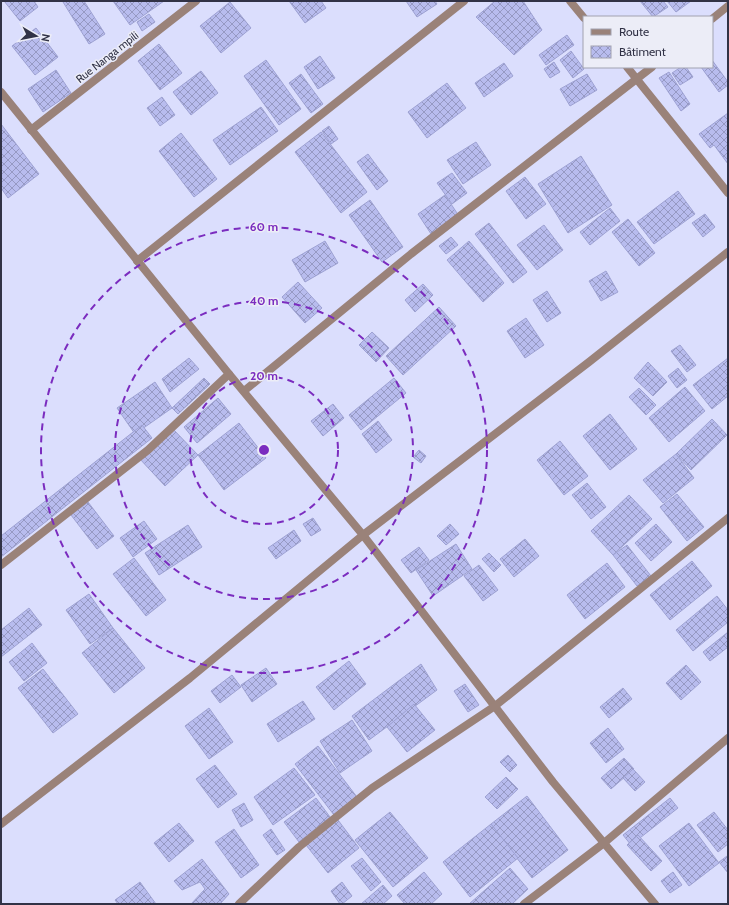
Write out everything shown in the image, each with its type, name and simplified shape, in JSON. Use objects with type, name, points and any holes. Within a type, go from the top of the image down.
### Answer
[{"type":"street","name":"Rue Nanga mpili","points":[[31,130],[196,1]]},
{"type":"street","points":[[137,261],[464,1]]},
{"type":"street","points":[[570,1],[583,17]]},
{"type":"street","points":[[713,18],[728,6]]},
{"type":"street","points":[[628,68],[728,193]]},
{"type":"street","points":[[244,391],[411,254],[651,68]]},
{"type":"street","points":[[1,92],[229,374],[364,535],[553,782],[655,904]]},
{"type":"street","points":[[1,824],[190,678],[364,535],[589,362],[728,252]]},
{"type":"street","points":[[1,565],[148,450],[229,374]]},
{"type":"street","points":[[239,904],[298,847],[372,788],[495,706],[728,518]]},
{"type":"street","points":[[524,904],[604,843],[728,738]]},
{"type":"building","points":[[4,1],[34,1],[38,7],[20,21]]},
{"type":"building","points":[[84,1],[105,34],[89,44],[63,2]]},
{"type":"building","points":[[113,1],[164,1],[130,25]]},
{"type":"building","points":[[289,1],[321,1],[326,8],[305,23]]},
{"type":"building","points":[[406,1],[435,1],[437,4],[417,17]]},
{"type":"building","points":[[495,1],[523,1],[542,30],[514,55],[476,17]]},
{"type":"building","points":[[640,1],[663,1],[668,7],[652,16]]},
{"type":"building","points":[[667,1],[691,1],[676,12]]},
{"type":"building","points":[[230,2],[251,28],[221,53],[200,26]]},
{"type":"building","points":[[149,14],[155,22],[142,31],[137,22]]},
{"type":"building","points":[[36,28],[58,57],[35,75],[12,46]]},
{"type":"building","points":[[567,35],[574,45],[546,65],[539,55]]},
{"type":"building","points":[[159,44],[182,73],[160,90],[138,61]]},
{"type":"building","points":[[571,51],[584,69],[573,78],[560,60]]},
{"type":"building","points":[[320,56],[335,78],[318,89],[304,67]]},
{"type":"building","points":[[266,60],[301,109],[279,125],[244,76]]},
{"type":"building","points":[[713,61],[728,82],[728,85],[719,92],[702,68],[713,68]]},
{"type":"building","points":[[554,62],[560,72],[550,78],[544,69]]},
{"type":"building","points":[[504,63],[513,76],[484,97],[475,83]]},
{"type":"building","points":[[680,68],[687,68],[693,77],[680,85],[672,73]]},
{"type":"building","points":[[56,70],[71,93],[43,112],[28,89]]},
{"type":"building","points":[[201,71],[218,93],[191,115],[173,92]]},
{"type":"building","points":[[669,72],[690,104],[681,111],[659,78]]},
{"type":"building","points":[[301,74],[323,104],[311,113],[289,83]]},
{"type":"building","points":[[587,74],[597,90],[570,106],[560,89]]},
{"type":"building","points":[[447,83],[466,108],[427,138],[408,112]]},
{"type":"building","points":[[162,97],[175,115],[160,126],[147,108]]},
{"type":"building","points":[[261,107],[278,131],[230,165],[213,140]]},
{"type":"building","points":[[728,113],[728,164],[714,145],[710,148],[699,134]]},
{"type":"building","points":[[1,124],[39,174],[8,198],[1,188]]},
{"type":"building","points":[[329,126],[338,139],[331,144],[322,131]]},
{"type":"building","points":[[321,132],[367,192],[341,213],[295,152]]},
{"type":"building","points":[[181,133],[217,179],[194,197],[159,151]]},
{"type":"building","points":[[476,142],[491,165],[463,184],[447,160]]},
{"type":"building","points":[[368,154],[388,181],[377,190],[357,162]]},
{"type":"building","points":[[581,156],[612,205],[568,233],[538,184]]},
{"type":"building","points":[[452,173],[467,193],[452,204],[437,183]]},
{"type":"building","points":[[525,177],[546,204],[526,219],[506,191]]},
{"type":"building","points":[[678,191],[695,214],[654,244],[637,222]]},
{"type":"building","points":[[445,195],[461,219],[433,237],[418,214]]},
{"type":"building","points":[[370,200],[403,247],[382,262],[349,215]]},
{"type":"building","points":[[610,208],[620,221],[590,245],[580,232]]},
{"type":"building","points":[[705,214],[715,227],[703,237],[692,223]]},
{"type":"building","points":[[628,219],[655,253],[639,266],[612,232]]},
{"type":"building","points":[[489,223],[527,272],[513,283],[475,234]]},
{"type":"building","points":[[544,225],[563,250],[537,270],[517,245]]},
{"type":"building","points":[[451,237],[458,245],[446,254],[439,246]]},
{"type":"building","points":[[325,241],[338,263],[305,282],[292,260]]},
{"type":"building","points":[[469,241],[504,283],[483,302],[447,260]]},
{"type":"building","points":[[606,271],[618,292],[601,301],[589,281]]},
{"type":"building","points":[[298,282],[322,308],[305,323],[282,297]]},
{"type":"building","points":[[423,284],[433,295],[415,312],[405,300]]},
{"type":"building","points":[[547,291],[561,313],[547,322],[533,300]]},
{"type":"building","points":[[439,307],[456,326],[403,375],[386,356]]},
{"type":"building","points":[[526,318],[544,345],[525,358],[507,331]]},
{"type":"building","points":[[372,332],[389,348],[376,362],[359,345]]},
{"type":"building","points":[[680,345],[696,365],[687,372],[671,351]]},
{"type":"building","points":[[189,358],[199,369],[170,392],[162,379]]},
{"type":"building","points":[[728,358],[728,396],[712,409],[693,385]]},
{"type":"building","points":[[648,362],[667,382],[653,396],[634,378]]},
{"type":"building","points":[[678,368],[687,380],[677,388],[668,376]]},
{"type":"building","points":[[204,378],[210,384],[178,414],[172,408]]},
{"type":"building","points":[[394,378],[406,393],[361,430],[349,415]]},
{"type":"building","points":[[155,382],[172,408],[135,434],[117,408]]},
{"type":"building","points":[[685,387],[705,411],[669,442],[649,418]]},
{"type":"building","points":[[639,388],[656,405],[646,415],[629,397]]},
{"type":"building","points":[[218,398],[231,414],[197,443],[184,427]]},
{"type":"building","points":[[333,404],[344,418],[323,436],[311,421]]},
{"type":"building","points":[[610,414],[637,449],[610,470],[583,436]]},
{"type":"building","points":[[712,419],[727,435],[691,470],[676,454]]},
{"type":"building","points":[[378,421],[392,440],[376,453],[362,434]]},
{"type":"building","points":[[239,423],[266,458],[224,490],[198,455]]},
{"type":"building","points":[[142,425],[152,438],[1,557],[1,536]]},
{"type":"building","points":[[171,427],[198,455],[165,486],[139,458]]},
{"type":"building","points":[[560,441],[588,476],[564,495],[537,460]]},
{"type":"building","points":[[419,450],[426,456],[421,463],[413,457]]},
{"type":"building","points":[[676,454],[694,478],[663,503],[643,480]]},
{"type":"building","points":[[587,483],[606,507],[591,519],[572,495]]},
{"type":"building","points":[[677,494],[704,527],[687,541],[660,507]]},
{"type":"building","points":[[629,495],[652,519],[613,555],[591,531]]},
{"type":"building","points":[[88,502],[114,536],[97,549],[71,515]]},
{"type":"building","points":[[313,518],[321,530],[311,536],[303,524]]},
{"type":"building","points":[[144,521],[157,539],[133,557],[120,538]]},
{"type":"building","points":[[450,524],[459,534],[446,545],[437,536]]},
{"type":"building","points":[[656,524],[672,542],[651,561],[635,543]]},
{"type":"building","points":[[188,525],[202,547],[159,575],[145,553]]},
{"type":"building","points":[[294,530],[301,541],[276,559],[268,548]]},
{"type":"building","points":[[525,539],[539,556],[514,577],[500,559]]},
{"type":"building","points":[[456,544],[472,569],[433,596],[416,570]]},
{"type":"building","points":[[627,545],[651,576],[637,586],[613,555]]},
{"type":"building","points":[[419,547],[429,560],[411,573],[401,560]]},
{"type":"building","points":[[489,553],[501,565],[494,572],[482,559]]},
{"type":"building","points":[[134,558],[166,600],[146,616],[113,574]]},
{"type":"building","points":[[692,561],[712,586],[670,620],[650,595]]},
{"type":"building","points":[[607,563],[625,587],[585,619],[567,595]]},
{"type":"building","points":[[479,565],[498,590],[483,601],[464,576]]},
{"type":"building","points":[[89,594],[113,628],[90,644],[66,610]]},
{"type":"building","points":[[717,596],[728,610],[728,622],[693,651],[676,630]]},
{"type":"building","points":[[29,608],[42,625],[1,657],[1,630]]},
{"type":"building","points":[[113,628],[145,668],[114,693],[82,653]]},
{"type":"building","points":[[728,632],[728,647],[710,661],[703,652]]},
{"type":"building","points":[[32,643],[47,663],[24,681],[9,662]]},
{"type":"building","points":[[349,661],[366,684],[334,710],[316,687]]},
{"type":"building","points":[[421,664],[437,690],[369,740],[352,716]]},
{"type":"building","points":[[686,665],[701,682],[681,700],[666,683]]},
{"type":"building","points":[[266,668],[277,684],[252,702],[241,685]]},
{"type":"building","points":[[43,669],[78,714],[53,733],[18,688]]},
{"type":"building","points":[[232,675],[241,687],[220,703],[211,691]]},
{"type":"building","points":[[465,684],[479,705],[468,712],[454,691]]},
{"type":"building","points":[[623,688],[632,699],[609,718],[600,707]]},
{"type":"building","points":[[303,701],[315,719],[278,742],[267,724]]},
{"type":"building","points":[[414,704],[435,730],[407,752],[387,727]]},
{"type":"building","points":[[209,708],[233,742],[209,759],[185,726]]},
{"type":"building","points":[[352,720],[372,751],[340,773],[320,741]]},
{"type":"building","points":[[608,728],[624,749],[606,763],[590,743]]},
{"type":"building","points":[[318,746],[357,797],[334,815],[295,764]]},
{"type":"building","points":[[508,755],[517,765],[510,772],[500,762]]},
{"type":"building","points":[[624,758],[634,769],[611,789],[601,778]]},
{"type":"building","points":[[215,765],[237,794],[218,808],[196,779]]},
{"type":"building","points":[[294,768],[315,795],[273,825],[254,797]]},
{"type":"building","points":[[633,769],[645,782],[635,791],[623,778]]},
{"type":"building","points":[[506,777],[518,789],[497,809],[485,797]]},
{"type":"building","points":[[527,796],[568,850],[532,878],[491,824]]},
{"type":"building","points":[[316,798],[330,817],[299,842],[284,822]]},
{"type":"building","points":[[670,798],[678,808],[631,845],[623,835]]},
{"type":"building","points":[[244,803],[253,820],[241,827],[232,810]]},
{"type":"building","points":[[390,812],[428,858],[393,887],[355,840]]},
{"type":"building","points":[[714,812],[728,830],[728,844],[718,852],[697,825]]},
{"type":"building","points":[[338,820],[359,848],[328,873],[306,845]]},
{"type":"building","points":[[179,823],[194,841],[169,862],[154,843]]},
{"type":"building","points":[[689,823],[719,863],[689,886],[659,846]]},
{"type":"building","points":[[491,824],[518,858],[470,897],[443,862]]},
{"type":"building","points":[[234,829],[259,865],[241,878],[215,842]]},
{"type":"building","points":[[271,829],[285,850],[277,855],[263,835]]},
{"type":"building","points":[[638,835],[662,861],[651,871],[627,845]]},
{"type":"building","points":[[727,856],[728,857],[728,873],[719,862]]},
{"type":"building","points":[[362,858],[381,882],[371,891],[351,866]]},
{"type":"building","points":[[202,859],[229,894],[220,904],[191,904],[205,889],[200,882],[182,890],[174,881]]},
{"type":"building","points":[[510,868],[528,889],[512,904],[469,904]]},
{"type":"building","points":[[424,872],[442,894],[431,904],[405,904],[397,895]]},
{"type":"building","points":[[673,872],[682,885],[670,893],[661,881]]},
{"type":"building","points":[[140,882],[156,904],[118,904],[115,900]]},
{"type":"building","points":[[342,882],[352,896],[340,904],[331,891]]},
{"type":"building","points":[[383,885],[392,896],[383,904],[361,904]]}]
